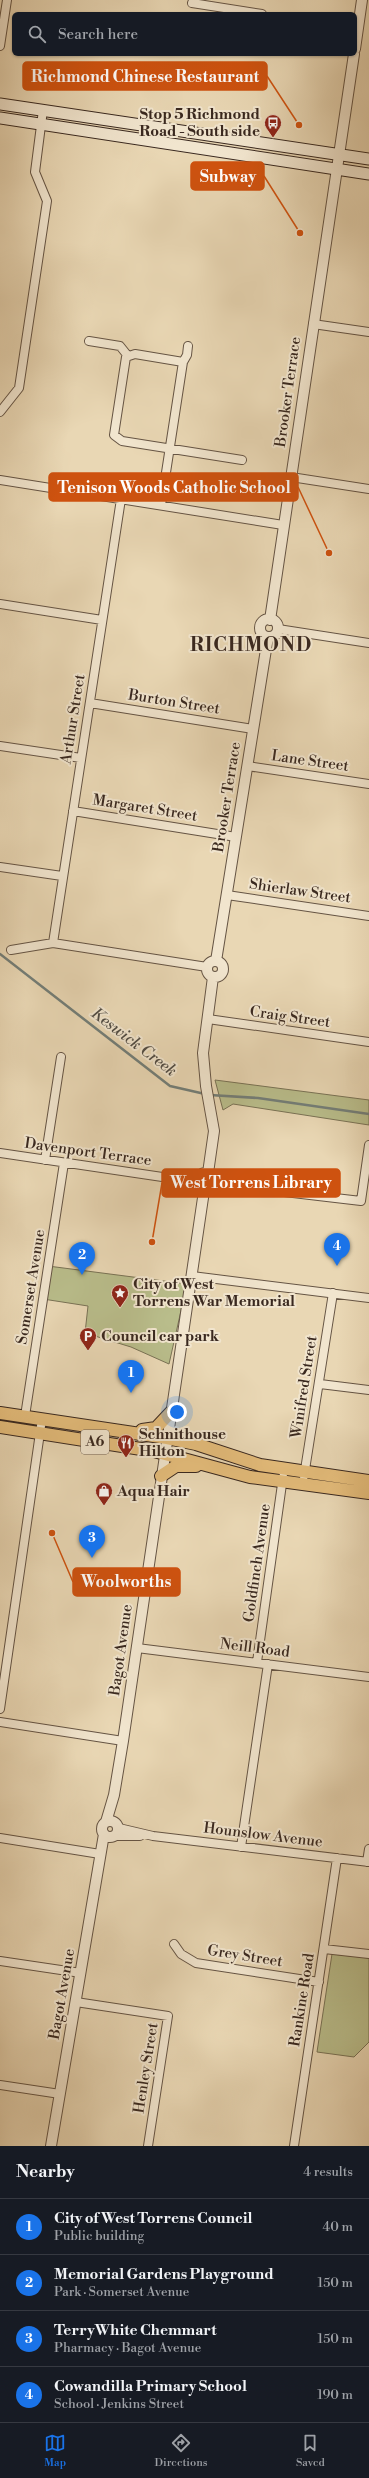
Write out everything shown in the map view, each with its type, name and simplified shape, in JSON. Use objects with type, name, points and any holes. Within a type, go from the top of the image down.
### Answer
[{"type":"main road","points":[[0,104],[369,159]]},
{"type":"main road","points":[[0,118],[369,174]]},
{"type":"main road","points":[[125,1432],[156,1428],[171,1412]]},
{"type":"main road","name":"A6","points":[[0,1413],[167,1438],[196,1444],[240,1460],[369,1480]]},
{"type":"main road","name":"A6","points":[[0,1427],[164,1453],[207,1467],[283,1482],[369,1493]]},
{"type":"main road","points":[[161,1476],[176,1466],[207,1467]]},
{"type":"street","points":[[0,46],[7,0]]},
{"type":"street","points":[[357,29],[362,0]]},
{"type":"street","points":[[192,3],[249,12]]},
{"type":"street","name":"Brooker Terrace","points":[[270,620],[290,477],[354,56]]},
{"type":"street","points":[[0,412],[19,388],[47,201],[35,172],[43,110]]},
{"type":"street","points":[[313,324],[369,332]]},
{"type":"street","points":[[89,341],[120,346],[128,356]]},
{"type":"street","points":[[161,505],[183,362],[187,355],[188,346]]},
{"type":"street","points":[[183,362],[135,354],[128,356],[124,361],[114,435],[122,441],[242,460]]},
{"type":"street","points":[[290,477],[369,489]]},
{"type":"street","points":[[0,480],[121,498],[283,525]]},
{"type":"street","name":"Arthur Street","points":[[53,944],[62,876],[121,498]]},
{"type":"street","points":[[0,604],[102,620]]},
{"type":"street","points":[[266,620],[270,620],[277,625],[278,629],[273,636],[268,637],[261,632],[260,627],[266,620]]},
{"type":"street","points":[[278,629],[369,643]]},
{"type":"street","name":"Brooker Terrace","points":[[216,961],[268,637]]},
{"type":"street","name":"Burton Street","points":[[90,703],[253,729]]},
{"type":"street","points":[[0,746],[81,758]]},
{"type":"street","name":"Lane Street","points":[[248,766],[369,784]]},
{"type":"street","name":"Margaret Street","points":[[73,811],[236,837]]},
{"type":"street","points":[[0,867],[62,876]]},
{"type":"street","name":"Shierlaw Street","points":[[227,895],[369,916]]},
{"type":"street","points":[[11,950],[53,944],[207,967],[216,961],[223,969],[221,975],[213,977]]},
{"type":"street","points":[[207,967],[206,971],[213,977]]},
{"type":"street","points":[[208,1173],[214,1131],[206,1086],[203,1053],[213,977]]},
{"type":"street","name":"Craig Street","points":[[208,1019],[369,1042]]},
{"type":"street","points":[[45,1160],[61,1057]]},
{"type":"street","points":[[215,1184],[361,1201],[369,1145]]},
{"type":"street","name":"Davenport Terrace","points":[[0,1153],[196,1182]]},
{"type":"street","name":"Somerset Avenue","points":[[25,1416],[64,1163]]},
{"type":"street","points":[[208,1173],[200,1175],[196,1182],[198,1188],[204,1191],[211,1190],[215,1184]]},
{"type":"street","points":[[208,1173],[212,1176],[215,1184]]},
{"type":"street","points":[[167,1438],[204,1191]]},
{"type":"street","points":[[192,1276],[369,1298]]},
{"type":"street","name":"Winifred Street","points":[[303,1485],[320,1384],[333,1293]]},
{"type":"street","points":[[320,1384],[369,1390]]},
{"type":"street","points":[[0,1709],[42,1419]]},
{"type":"street","name":"Bagot Avenue","points":[[51,2146],[101,1850],[111,1830],[114,1795],[167,1438]]},
{"type":"street","name":"Goldfinch Avenue","points":[[257,1662],[285,1468]]},
{"type":"street","name":"Neill Road","points":[[137,1648],[369,1677]]},
{"type":"street","points":[[241,1847],[268,1664]]},
{"type":"street","points":[[0,1722],[123,1741]]},
{"type":"street","name":"Hounslow Avenue","points":[[111,1830],[368,1862]]},
{"type":"street","points":[[0,1838],[101,1850]]},
{"type":"street","points":[[368,1862],[369,1849]]},
{"type":"street","name":"Rankine Road","points":[[294,2146],[338,1858]]},
{"type":"street","name":"Grey Street","points":[[174,1944],[182,1954],[196,1963],[319,1982]]},
{"type":"street","points":[[324,1949],[369,1954]]},
{"type":"street","points":[[0,1961],[81,1973]]},
{"type":"street","name":"Henley Street","points":[[76,2002],[168,2016],[148,2146]]},
{"type":"street","points":[[0,2085],[60,2094]]},
{"type":"green space","points":[[215,1080],[369,1100],[369,1125],[233,1104],[223,1110]]},
{"type":"green space","points":[[48,1266],[187,1284],[169,1364],[131,1347],[85,1333],[88,1306],[43,1299]]},
{"type":"green space","points":[[332,1954],[369,1958],[369,2042],[354,2057],[317,2052]]},
{"type":"waterway","name":"Keswick Creek","points":[[0,954],[170,1086],[205,1094]]},
{"type":"waterway","name":"Keswick Creek","points":[[210,1095],[258,1098],[369,1114]]},
{"type":"place","name":"Richmond Chinese Restaurant","points":[[299,125]]},
{"type":"place","name":"Stop 5 Richmond Road - South side","points":[[273,138]]},
{"type":"place","name":"Subway","points":[[300,233]]},
{"type":"place","name":"Tenison Woods Catholic School","points":[[329,553]]},
{"type":"place","name":"West Torrens Library","points":[[152,1242]]},
{"type":"place","name":"Cowandilla Primary School","points":[[337,1266]]},
{"type":"place","name":"Memorial Gardens Playground","points":[[82,1275]]},
{"type":"place","name":"City of West Torrens War Memorial","points":[[120,1308]]},
{"type":"place","name":"Council car park","points":[[88,1351]]},
{"type":"place","name":"City of West Torrens Council","points":[[131,1393]]},
{"type":"place","name":"Schnithouse Hilton","points":[[126,1458]]},
{"type":"place","name":"Aqua Hair","points":[[104,1506]]},
{"type":"place","name":"Woolworths","points":[[52,1533]]},
{"type":"place","name":"TerryWhite Chemmart","points":[[92,1558]]},
{"type":"district","name":"RICHMOND","points":[[251,645]]}]
